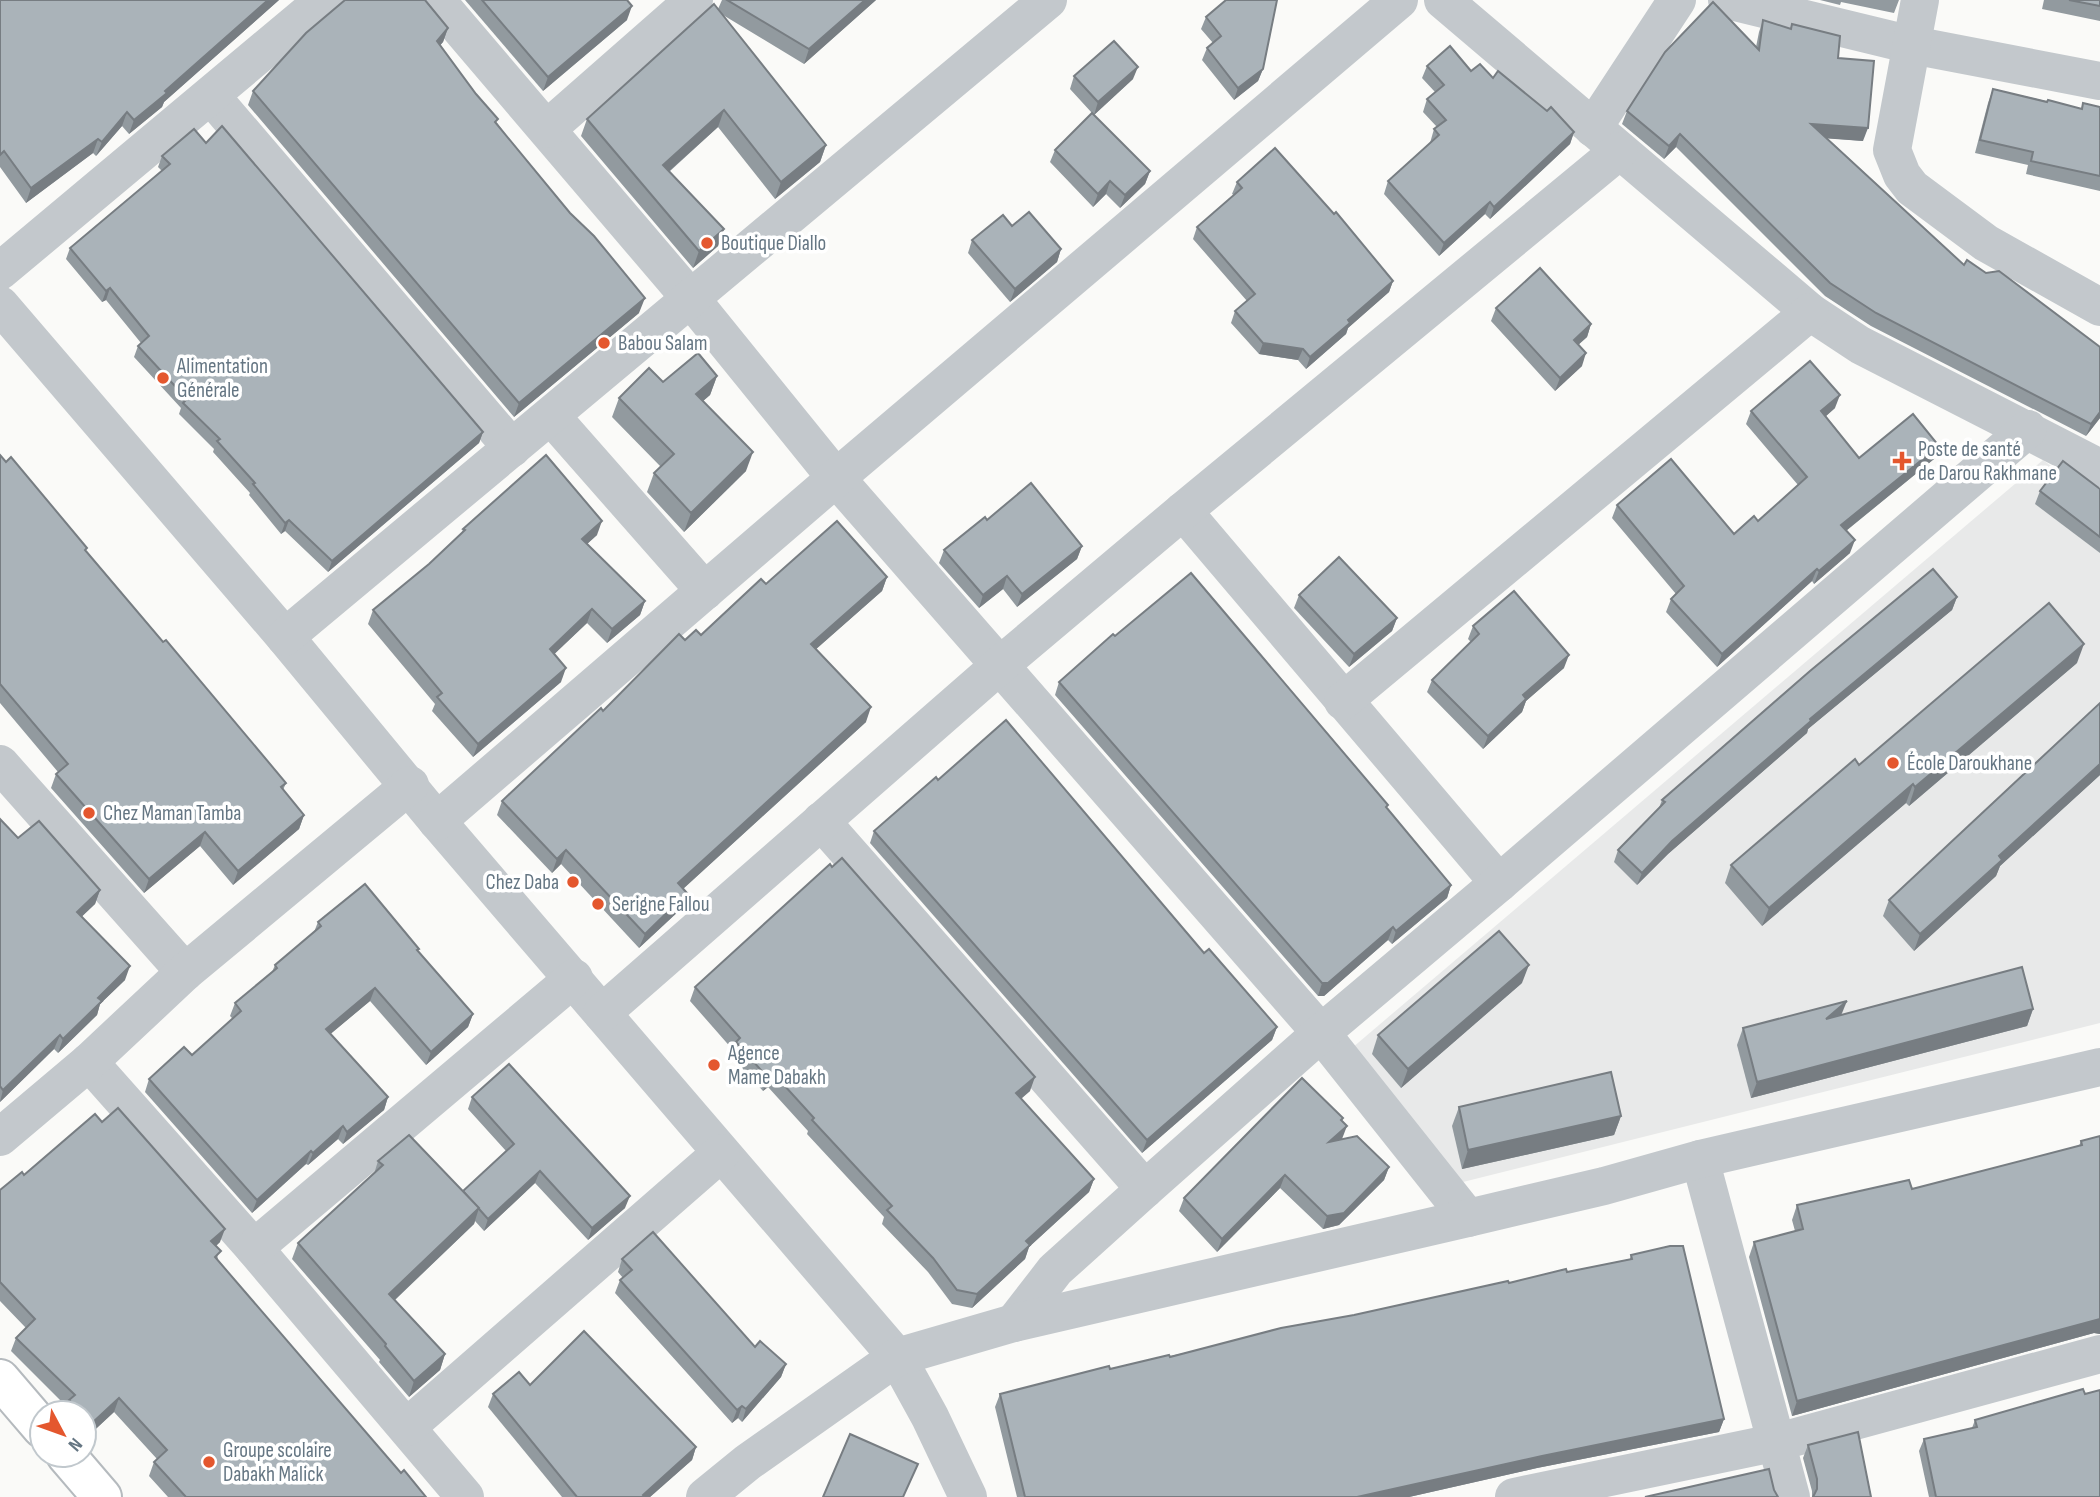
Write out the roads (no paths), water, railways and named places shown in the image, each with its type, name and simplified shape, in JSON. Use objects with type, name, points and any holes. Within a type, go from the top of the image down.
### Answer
[{"type":"main road","points":[[0,1379],[28,1412]]},
{"type":"main road","points":[[78,1469],[102,1497]]},
{"type":"street","points":[[0,271],[324,0]]},
{"type":"street","points":[[436,0],[691,299],[836,478],[1321,1033],[1468,1218]]},
{"type":"street","points":[[547,129],[694,0]]},
{"type":"street","points":[[285,637],[1048,0]]},
{"type":"street","points":[[438,821],[836,478],[1399,0]]},
{"type":"street","points":[[1443,0],[1810,312],[1860,345],[2100,468]]},
{"type":"street","points":[[602,1013],[999,666],[1183,511],[1606,140],[1676,0]]},
{"type":"street","points":[[1727,0],[1912,45],[2100,81]]},
{"type":"street","points":[[1920,0],[1892,150],[1902,175],[1912,188],[1986,243],[2100,307]]},
{"type":"street","points":[[211,96],[512,448]]},
{"type":"street","points":[[0,305],[897,1357],[968,1497]]},
{"type":"street","points":[[1343,701],[1810,312]]},
{"type":"street","points":[[551,416],[705,591]]},
{"type":"street","points":[[1014,1323],[1055,1270],[1144,1189],[1321,1033],[2028,429]]},
{"type":"street","points":[[1183,511],[1499,883]]},
{"type":"street","points":[[0,764],[185,972]]},
{"type":"street","points":[[0,1137],[89,1062],[185,972],[410,785]]},
{"type":"street","points":[[821,821],[1144,1189]]},
{"type":"street","points":[[254,1248],[574,978]]},
{"type":"street","points":[[89,1062],[254,1248],[465,1497]]},
{"type":"street","points":[[705,1497],[748,1462],[897,1357],[1014,1323],[1604,1186],[1699,1159],[2100,1067]]},
{"type":"street","points":[[407,1427],[721,1153]]},
{"type":"street","points":[[1699,1159],[1791,1497]]},
{"type":"street","points":[[1514,1497],[1778,1442],[2100,1354]]},
{"type":"place","name":"Boutique Diallo","points":[[707,243]]},
{"type":"place","name":"Babou Salam","points":[[604,343]]},
{"type":"place","name":"Alimentation Générale","points":[[163,378]]},
{"type":"place","name":"Poste de santé de Darou Rakhmane","points":[[1902,461]]},
{"type":"place","name":"École Daroukhane","points":[[1893,763]]},
{"type":"place","name":"Chez Maman Tamba","points":[[89,813]]},
{"type":"place","name":"Chez Daba","points":[[573,882]]},
{"type":"place","name":"Serigne Fallou","points":[[598,904]]},
{"type":"place","name":"Agence Mame Dabakh","points":[[714,1065]]},
{"type":"place","name":"Groupe scolaire Dabakh Malick","points":[[209,1462]]}]
